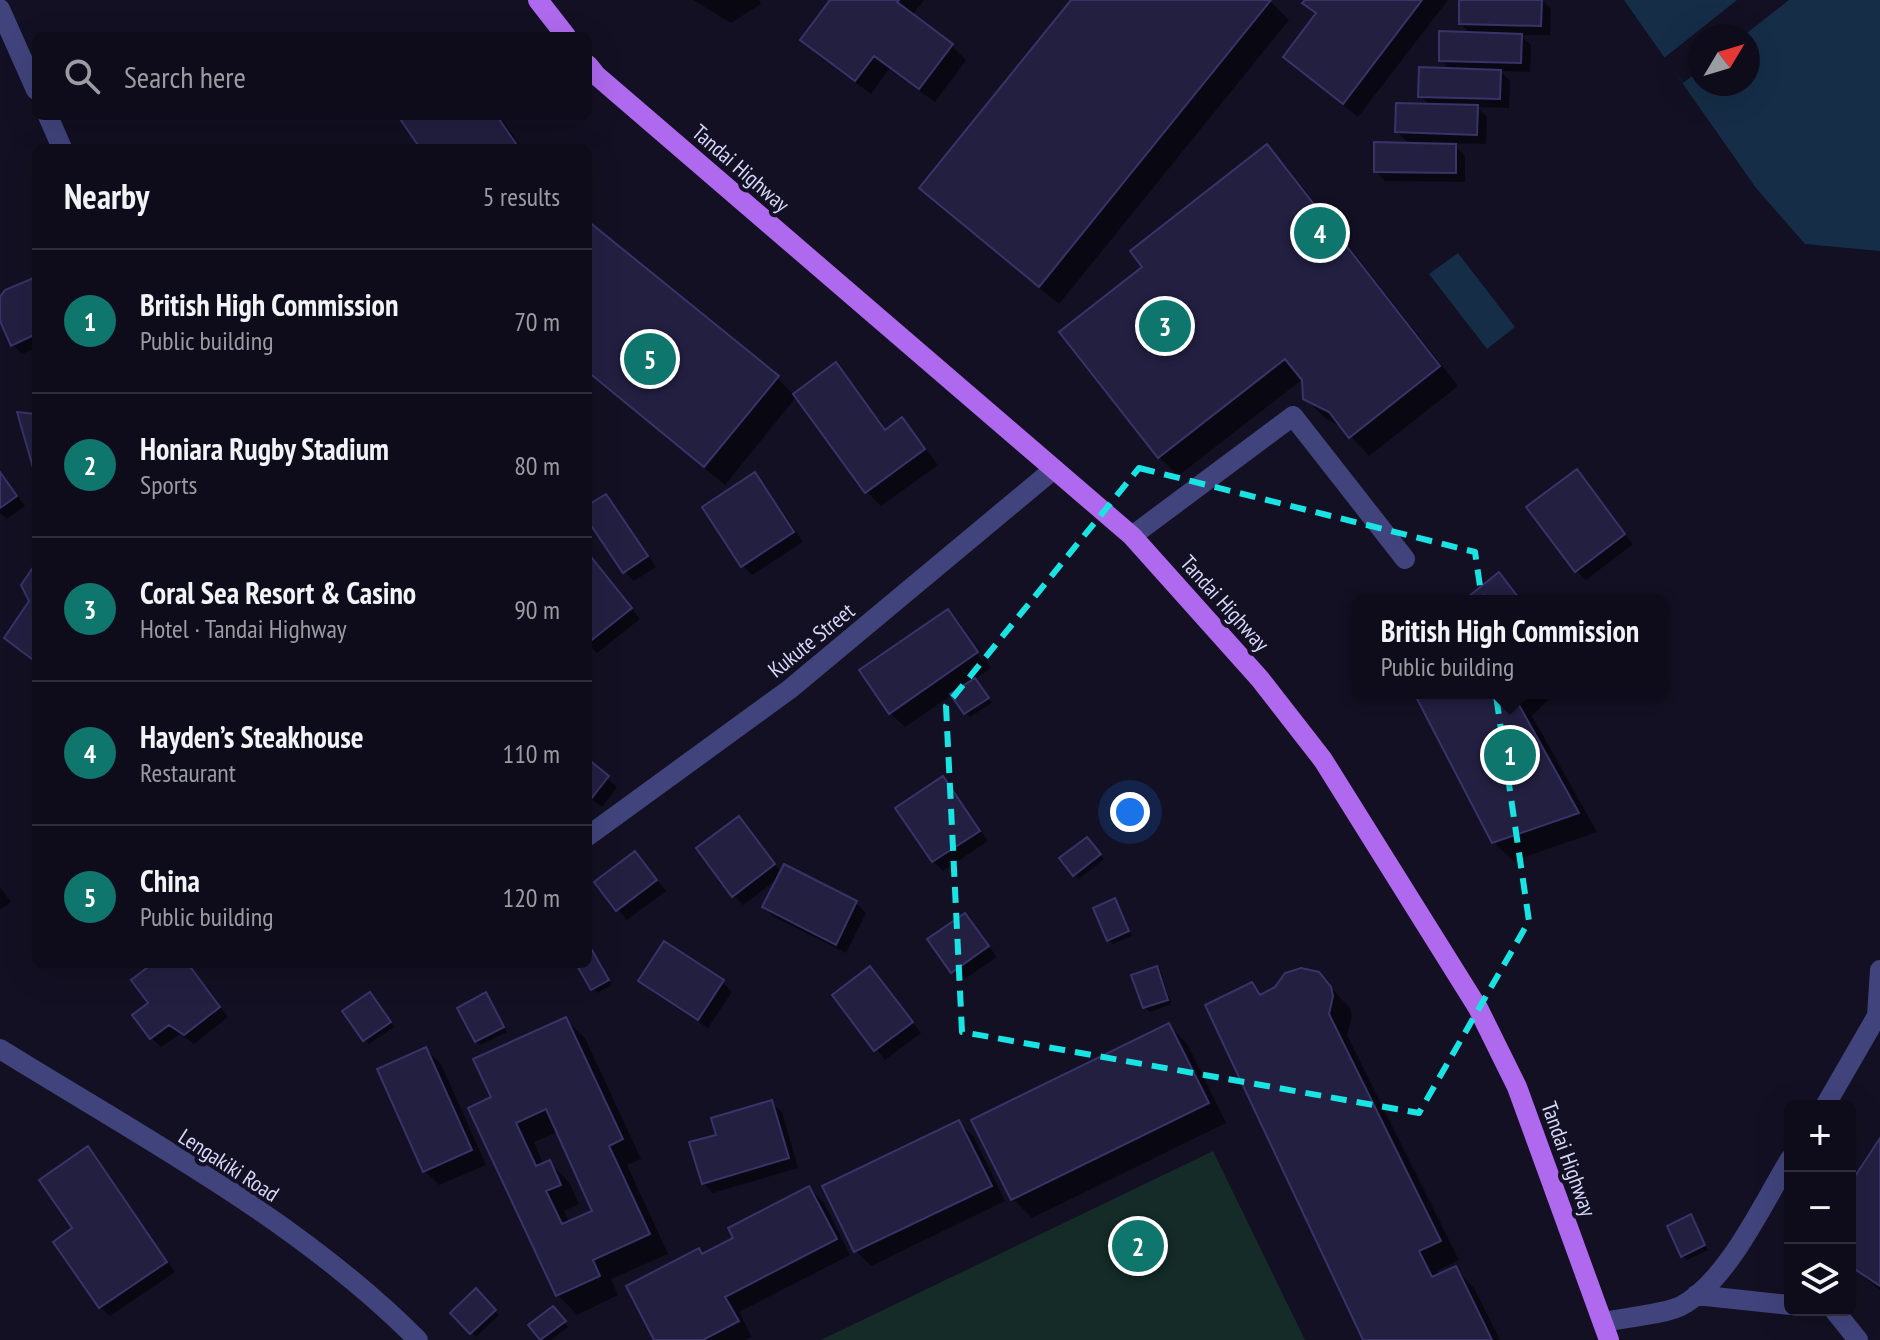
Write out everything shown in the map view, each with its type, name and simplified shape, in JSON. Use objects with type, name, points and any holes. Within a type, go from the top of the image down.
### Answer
[{"type":"main road","points":[[538,0],[563,32]]},
{"type":"main road","name":"Tandai Highway","points":[[592,69],[1132,536],[1260,679],[1323,760],[1478,1008],[1517,1087],[1606,1331]]},
{"type":"street","points":[[3,23],[32,82]]},
{"type":"street","points":[[50,120],[60,144]]},
{"type":"street","points":[[1132,536],[1293,416],[1405,559]]},
{"type":"street","name":"Kukute Street","points":[[592,833],[790,689],[1054,469]]},
{"type":"street","points":[[1828,1100],[1877,1016],[1880,970]]},
{"type":"street","name":"Lengakiki Road","points":[[0,1049],[229,1192],[330,1261],[418,1340]]},
{"type":"street","points":[[1606,1331],[1680,1307],[1696,1295],[1732,1259],[1784,1169]]},
{"type":"street","points":[[1696,1295],[1784,1304]]},
{"type":"street","points":[[1839,1316],[1858,1340]]},
{"type":"highlighted area","points":[[1139,468],[1475,552],[1529,921],[1419,1113],[962,1032],[946,706]]},
{"type":"green space","points":[[1213,1151],[1305,1340],[821,1340]]},
{"type":"water","points":[[1624,0],[1880,0],[1880,251],[1805,244],[1756,188],[1691,96],[1760,96],[1760,24],[1688,24],[1688,91]]},
{"type":"water","points":[[1458,253],[1515,327],[1487,349],[1429,274]]},
{"type":"pier","points":[[1737,0],[1789,0],[1758,24],[1707,24]]},
{"type":"pier","points":[[1688,39],[1688,79],[1683,83],[1664,58]]},
{"type":"building","points":[[830,0],[899,0],[897,2],[953,44],[919,89],[874,56],[855,81],[800,40]]},
{"type":"building","points":[[1071,0],[1271,0],[1039,287],[919,188]]},
{"type":"building","points":[[1305,0],[1422,0],[1343,104],[1283,57],[1316,13],[1302,3]]},
{"type":"building","points":[[1459,0],[1542,0],[1541,26],[1459,24]]},
{"type":"building","points":[[1439,31],[1522,34],[1521,63],[1439,61]]},
{"type":"building","points":[[1419,67],[1501,70],[1500,99],[1418,97]]},
{"type":"building","points":[[1396,103],[1478,105],[1477,135],[1395,132]]},
{"type":"building","points":[[401,120],[500,120],[516,144],[417,144]]},
{"type":"building","points":[[1374,142],[1456,144],[1456,173],[1374,172]]},
{"type":"building","points":[[1267,144],[1440,366],[1349,438],[1329,412],[1303,399],[1302,380],[1285,359],[1158,458],[1059,332],[1142,267],[1130,251]]},
{"type":"building","points":[[592,224],[779,376],[704,467],[592,375]]},
{"type":"building","points":[[32,279],[32,336],[11,346],[0,321],[0,297],[5,290]]},
{"type":"building","points":[[836,362],[885,430],[902,417],[925,449],[865,493],[793,394]]},
{"type":"building","points":[[17,412],[32,414],[32,464]]},
{"type":"building","points":[[1577,469],[1625,534],[1575,572],[1526,507]]},
{"type":"building","points":[[0,472],[17,496],[0,508]]},
{"type":"building","points":[[755,472],[794,532],[741,567],[702,507]]},
{"type":"building","points":[[606,494],[648,556],[623,573],[592,527],[592,503]]},
{"type":"building","points":[[592,558],[632,608],[592,640]]},
{"type":"building","points":[[32,569],[32,659],[4,638],[29,601],[21,585]]},
{"type":"building","points":[[1499,572],[1516,595],[1470,595]]},
{"type":"building","points":[[948,609],[978,652],[889,714],[859,670]]},
{"type":"building","points":[[975,678],[989,698],[964,714],[950,694]]},
{"type":"building","points":[[1417,699],[1516,699],[1579,813],[1492,843]]},
{"type":"building","points":[[592,762],[609,776],[592,798]]},
{"type":"building","points":[[943,776],[980,831],[932,862],[895,808]]},
{"type":"building","points":[[739,816],[775,864],[732,897],[696,848]]},
{"type":"building","points":[[1087,837],[1101,854],[1073,876],[1059,858]]},
{"type":"building","points":[[635,851],[657,880],[616,911],[594,882]]},
{"type":"building","points":[[784,864],[857,901],[836,945],[762,907]]},
{"type":"building","points":[[1115,898],[1129,931],[1107,941],[1093,908]]},
{"type":"building","points":[[965,913],[989,946],[951,973],[927,939]]},
{"type":"building","points":[[664,941],[724,980],[698,1020],[638,981]]},
{"type":"building","points":[[592,950],[609,980],[591,990],[578,968],[592,968]]},
{"type":"building","points":[[870,966],[913,1022],[874,1051],[832,995]]},
{"type":"building","points":[[1157,966],[1168,1000],[1143,1008],[1131,975]]},
{"type":"building","points":[[147,968],[191,968],[220,1007],[184,1035],[169,1025],[150,1039],[132,1015],[148,1003],[131,980]]},
{"type":"building","points":[[1301,968],[1319,972],[1331,987],[1333,996],[1329,1014],[1441,1241],[1419,1251],[1432,1277],[1456,1266],[1492,1340],[1363,1340],[1205,1005],[1252,982],[1260,995],[1275,987],[1285,973]]},
{"type":"building","points":[[370,992],[391,1022],[363,1041],[342,1011]]},
{"type":"building","points":[[486,992],[504,1027],[475,1042],[457,1008]]},
{"type":"building","points":[[566,1017],[623,1139],[609,1146],[650,1234],[593,1260],[600,1276],[556,1296],[468,1108],[491,1097],[473,1059]],"holes":[[[546,1109],[592,1211],[562,1224],[546,1191],[561,1185],[550,1160],[536,1166],[516,1123]]]},
{"type":"building","points":[[1169,1023],[1209,1103],[1011,1200],[971,1120]]},
{"type":"building","points":[[426,1047],[472,1150],[423,1172],[377,1069]]},
{"type":"building","points":[[772,1100],[789,1158],[702,1184],[689,1142],[716,1135],[711,1118]]},
{"type":"building","points":[[959,1120],[992,1186],[854,1252],[822,1186]]},
{"type":"building","points":[[1880,1138],[1880,1286],[1856,1270],[1856,1175]]},
{"type":"building","points":[[88,1146],[167,1262],[99,1308],[53,1242],[72,1228],[39,1180]]},
{"type":"building","points":[[809,1186],[837,1239],[725,1297],[739,1321],[703,1340],[654,1340],[626,1286],[699,1248],[702,1254],[733,1238],[728,1228]]},
{"type":"building","points":[[1691,1214],[1705,1245],[1681,1257],[1667,1226]]},
{"type":"building","points":[[476,1288],[496,1310],[470,1334],[450,1313]]},
{"type":"building","points":[[553,1306],[566,1321],[540,1340],[528,1325]]},
{"type":"place","name":"Hayden’s Steakhouse","points":[[1320,233]]},
{"type":"place","name":"Coral Sea Resort & Casino","points":[[1165,326]]},
{"type":"place","name":"China","points":[[650,359]]},
{"type":"place","name":"British High Commission","points":[[1510,755]]},
{"type":"place","name":"Honiara Rugby Stadium","points":[[1138,1246]]}]
